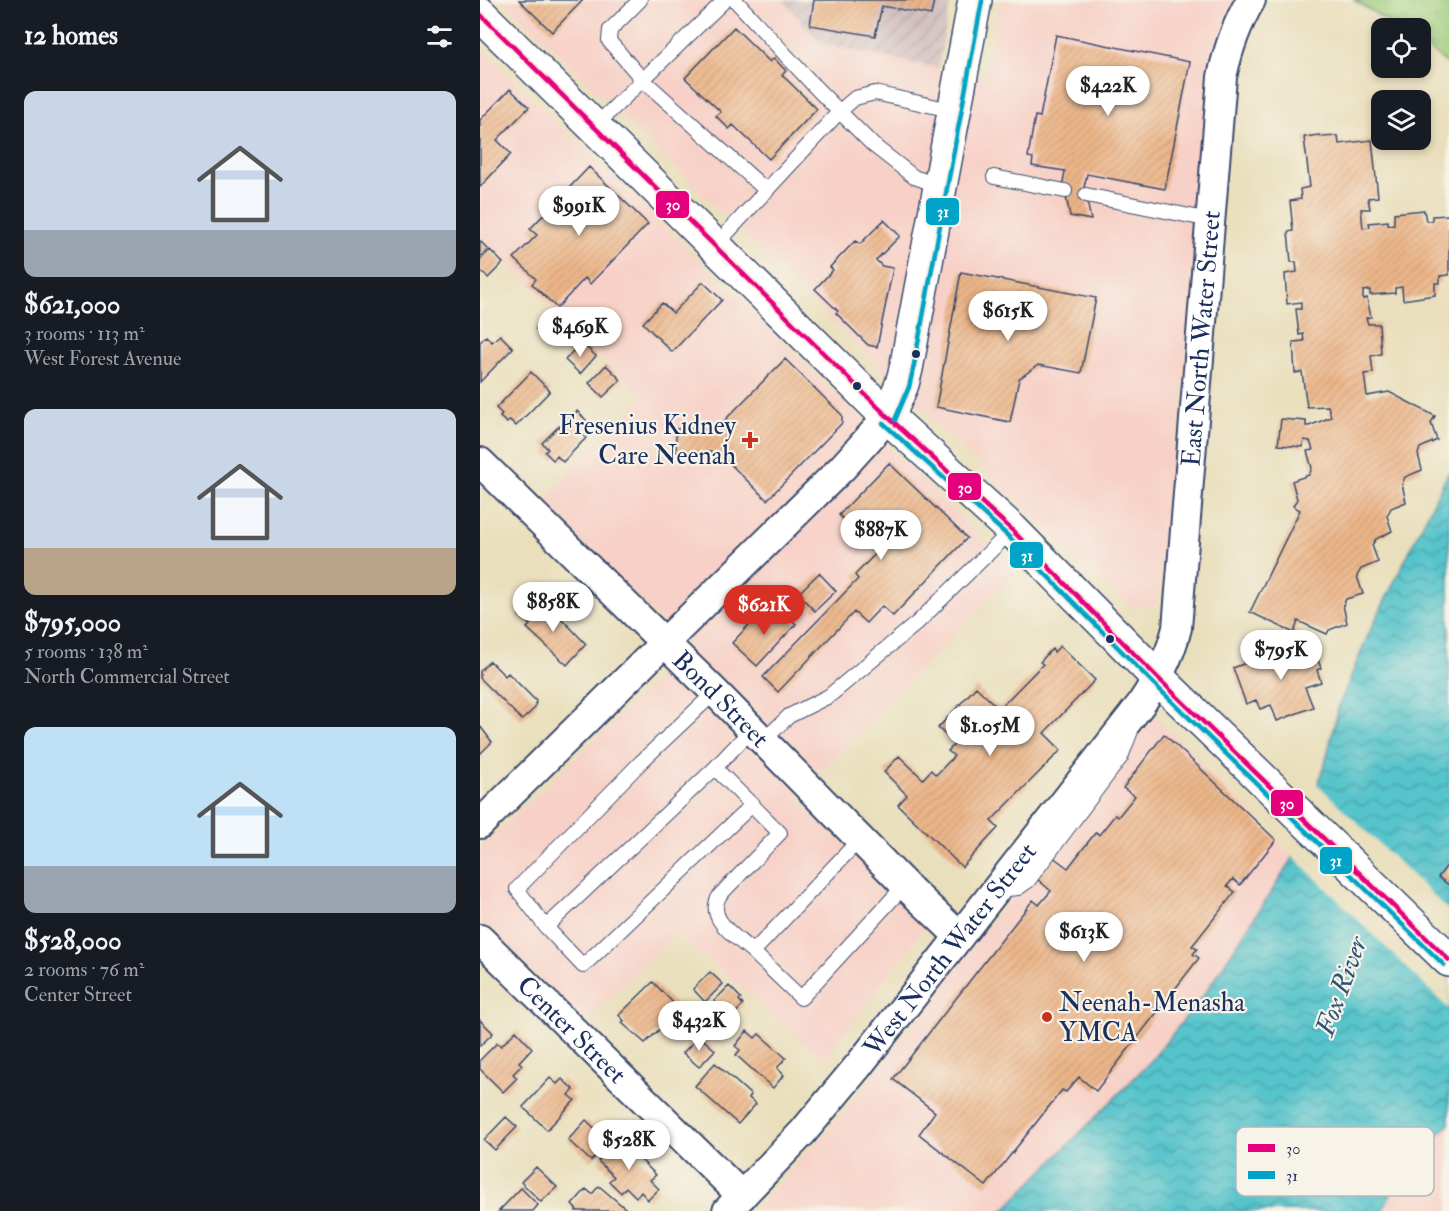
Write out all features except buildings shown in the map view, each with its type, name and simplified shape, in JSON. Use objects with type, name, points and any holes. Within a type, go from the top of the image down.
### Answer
[{"type":"main road","points":[[888,417],[906,369],[975,0]]},
{"type":"main road","points":[[480,14],[888,417],[1012,530],[1149,691],[1282,799],[1449,960]]},
{"type":"street","name":"East North Water Street","points":[[1149,691],[1172,650],[1177,628],[1222,76],[1228,45],[1241,15],[1251,0]]},
{"type":"street","points":[[480,824],[842,468],[888,417]]},
{"type":"street","name":"Bond Street","points":[[480,462],[715,692],[905,885],[959,936]]},
{"type":"street","name":"West North Water Street","points":[[734,1203],[811,1123],[859,1065],[1149,691]]},
{"type":"street","name":"Center Street","points":[[480,939],[734,1203]]},
{"type":"lane","points":[[640,0],[610,30],[609,41],[642,79],[767,191]]},
{"type":"lane","points":[[594,127],[725,0]]},
{"type":"lane","points":[[735,0],[873,145],[914,177],[940,186]]},
{"type":"lane","points":[[715,246],[840,111],[855,98],[874,93],[956,111]]},
{"type":"lane","points":[[994,177],[1065,191]]},
{"type":"lane","points":[[1086,195],[1210,220]]},
{"type":"lane","points":[[546,927],[715,768],[758,735],[829,696],[917,623],[1012,530]]},
{"type":"lane","points":[[715,692],[641,762],[517,890],[546,927],[583,966],[753,804]]},
{"type":"lane","points":[[715,768],[780,833],[720,895],[715,906],[717,919],[801,998],[905,885]]},
{"type":"lane","points":[[753,952],[860,839]]},
{"type":"shaded area","points":[[503,0],[783,0],[821,44],[985,77],[1000,0],[1251,0],[1222,77],[1157,605],[1131,607],[1050,534]]},
{"type":"shaded area","points":[[783,0],[951,0],[938,68],[821,44]]},
{"type":"shaded area","points":[[480,48],[1016,572],[795,797],[927,925],[824,1060],[676,932],[584,1024],[480,921],[480,849],[693,645],[649,610],[542,503],[642,397],[480,236]]},
{"type":"shaded area","name":"Neenah-Menasha YMCA","points":[[1152,713],[1294,857],[1206,992],[1151,1061],[1003,1211],[754,1211],[849,1107]]},
{"type":"shaded area","points":[[1449,1124],[1449,1211],[1382,1211],[1390,1196],[1434,1196],[1434,1139]]},
{"type":"green space","points":[[1354,0],[1449,0],[1449,65],[1431,51],[1431,18],[1382,18]]},
{"type":"water","name":"Fox River","points":[[1449,471],[1449,863],[1438,877],[1449,885],[1449,1124],[1434,1139],[1434,1127],[1236,1127],[1236,1196],[1390,1196],[1382,1211],[1003,1211],[1151,1061],[1206,992],[1294,857],[1310,819],[1339,705],[1369,633]]},
{"type":"pier","points":[[1315,782],[1449,911],[1449,1009],[1291,854],[1308,818]]},
{"type":"transit line","name":"31","points":[[895,420],[909,387],[913,370],[982,1]]},
{"type":"transit line","name":"30","points":[[480,14],[888,417],[1012,530],[1158,678],[1449,960]]},
{"type":"transit line","name":"31","points":[[883,423],[1007,535],[1153,683],[1444,965]]},
{"type":"place","name":"Fresenius Kidney Care Neenah","points":[[750,440]]},
{"type":"place","name":"Neenah-Menasha YMCA","points":[[1047,1017]]}]
